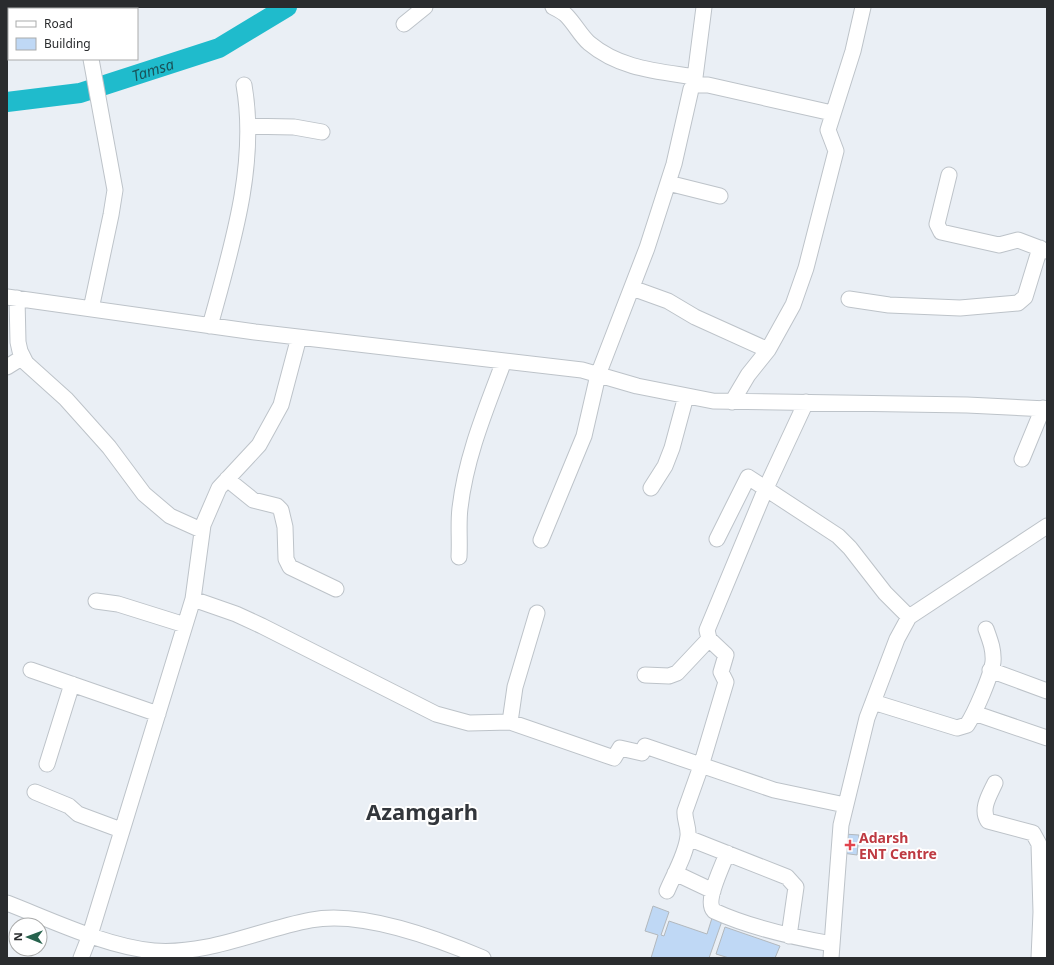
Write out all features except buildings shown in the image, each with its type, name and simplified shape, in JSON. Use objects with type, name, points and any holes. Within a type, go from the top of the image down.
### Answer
[{"type":"street","points":[[404,24],[425,7]]},
{"type":"street","points":[[553,7],[566,14],[581,36],[591,44],[623,63],[633,67],[832,113]]},
{"type":"street","points":[[541,540],[584,436],[598,375],[632,288],[668,183],[681,137],[689,94],[695,81],[704,7]]},
{"type":"street","points":[[732,402],[748,375],[768,350],[793,305],[806,268],[836,151],[835,144],[828,134],[832,113],[853,51],[863,7]]},
{"type":"street","points":[[91,60],[115,190],[112,215],[91,309]]},
{"type":"street","points":[[210,326],[235,226],[245,165],[248,126],[247,102],[244,85]]},
{"type":"street","points":[[248,126],[294,127],[322,132]]},
{"type":"street","points":[[849,299],[889,305],[960,308],[1018,303],[1025,297],[1043,249],[1018,240],[999,245],[941,232],[937,224],[949,175]]},
{"type":"street","points":[[668,183],[720,196]]},
{"type":"street","points":[[632,288],[668,302],[695,317],[768,350]]},
{"type":"street","points":[[202,530],[170,516],[144,494],[132,476],[66,399],[26,363],[22,357],[12,298],[210,326],[582,370],[637,386],[713,401],[1045,408],[1022,459]]},
{"type":"street","points":[[7,320],[17,332]]},
{"type":"street","points":[[81,958],[90,935],[193,600],[202,530],[219,488],[258,445],[281,405],[300,337]]},
{"type":"street","points":[[7,367],[22,357]]},
{"type":"street","points":[[459,557],[459,517],[464,484],[476,435],[504,361]]},
{"type":"street","points":[[651,488],[665,466],[670,454],[686,396]]},
{"type":"street","points":[[667,891],[686,847],[688,838],[685,811],[702,766],[726,682],[721,672],[726,655],[708,639],[707,630],[766,488],[806,402]]},
{"type":"street","points":[[717,539],[748,477],[845,542],[885,593],[909,617]]},
{"type":"street","points":[[227,479],[253,500],[276,506],[281,510],[285,527],[286,559],[290,567],[336,589]]},
{"type":"street","points":[[727,853],[713,891],[710,904],[714,911],[831,951],[841,825],[845,806],[867,718],[897,639],[909,617],[1047,526]]},
{"type":"street","points":[[193,600],[236,614],[262,626],[436,714],[469,723],[510,722],[614,758],[620,748],[642,753],[645,746],[774,790],[845,806]]},
{"type":"street","points":[[96,601],[112,603],[185,625]]},
{"type":"street","points":[[510,722],[515,687],[537,613]]},
{"type":"street","points":[[873,702],[957,728],[967,725],[974,713],[990,670],[992,650],[986,629]]},
{"type":"street","points":[[645,675],[669,676],[677,673],[708,639]]},
{"type":"street","points":[[31,670],[158,714]]},
{"type":"street","points":[[990,670],[1047,690]]},
{"type":"street","points":[[48,764],[72,684]]},
{"type":"street","points":[[974,713],[1047,738]]},
{"type":"street","points":[[995,783],[986,804],[986,817],[988,820],[1033,833],[1039,844],[1041,912],[1039,958]]},
{"type":"street","points":[[36,792],[69,806],[78,814],[122,830]]},
{"type":"street","points":[[688,838],[787,877],[793,882],[796,887],[789,936]]},
{"type":"street","points":[[675,873],[713,891]]},
{"type":"street","points":[[7,903],[90,935],[129,947],[153,951],[204,953],[311,920],[334,917],[366,920],[438,939],[465,954],[483,958]]},
{"type":"waterway","name":"Tamsa","points":[[7,102],[80,93],[219,48],[287,7]]},
{"type":"place","name":"Adarsh ENT Centre","points":[[850,845]]},
{"type":"district","name":"Azamgarh","points":[[422,811]]}]
